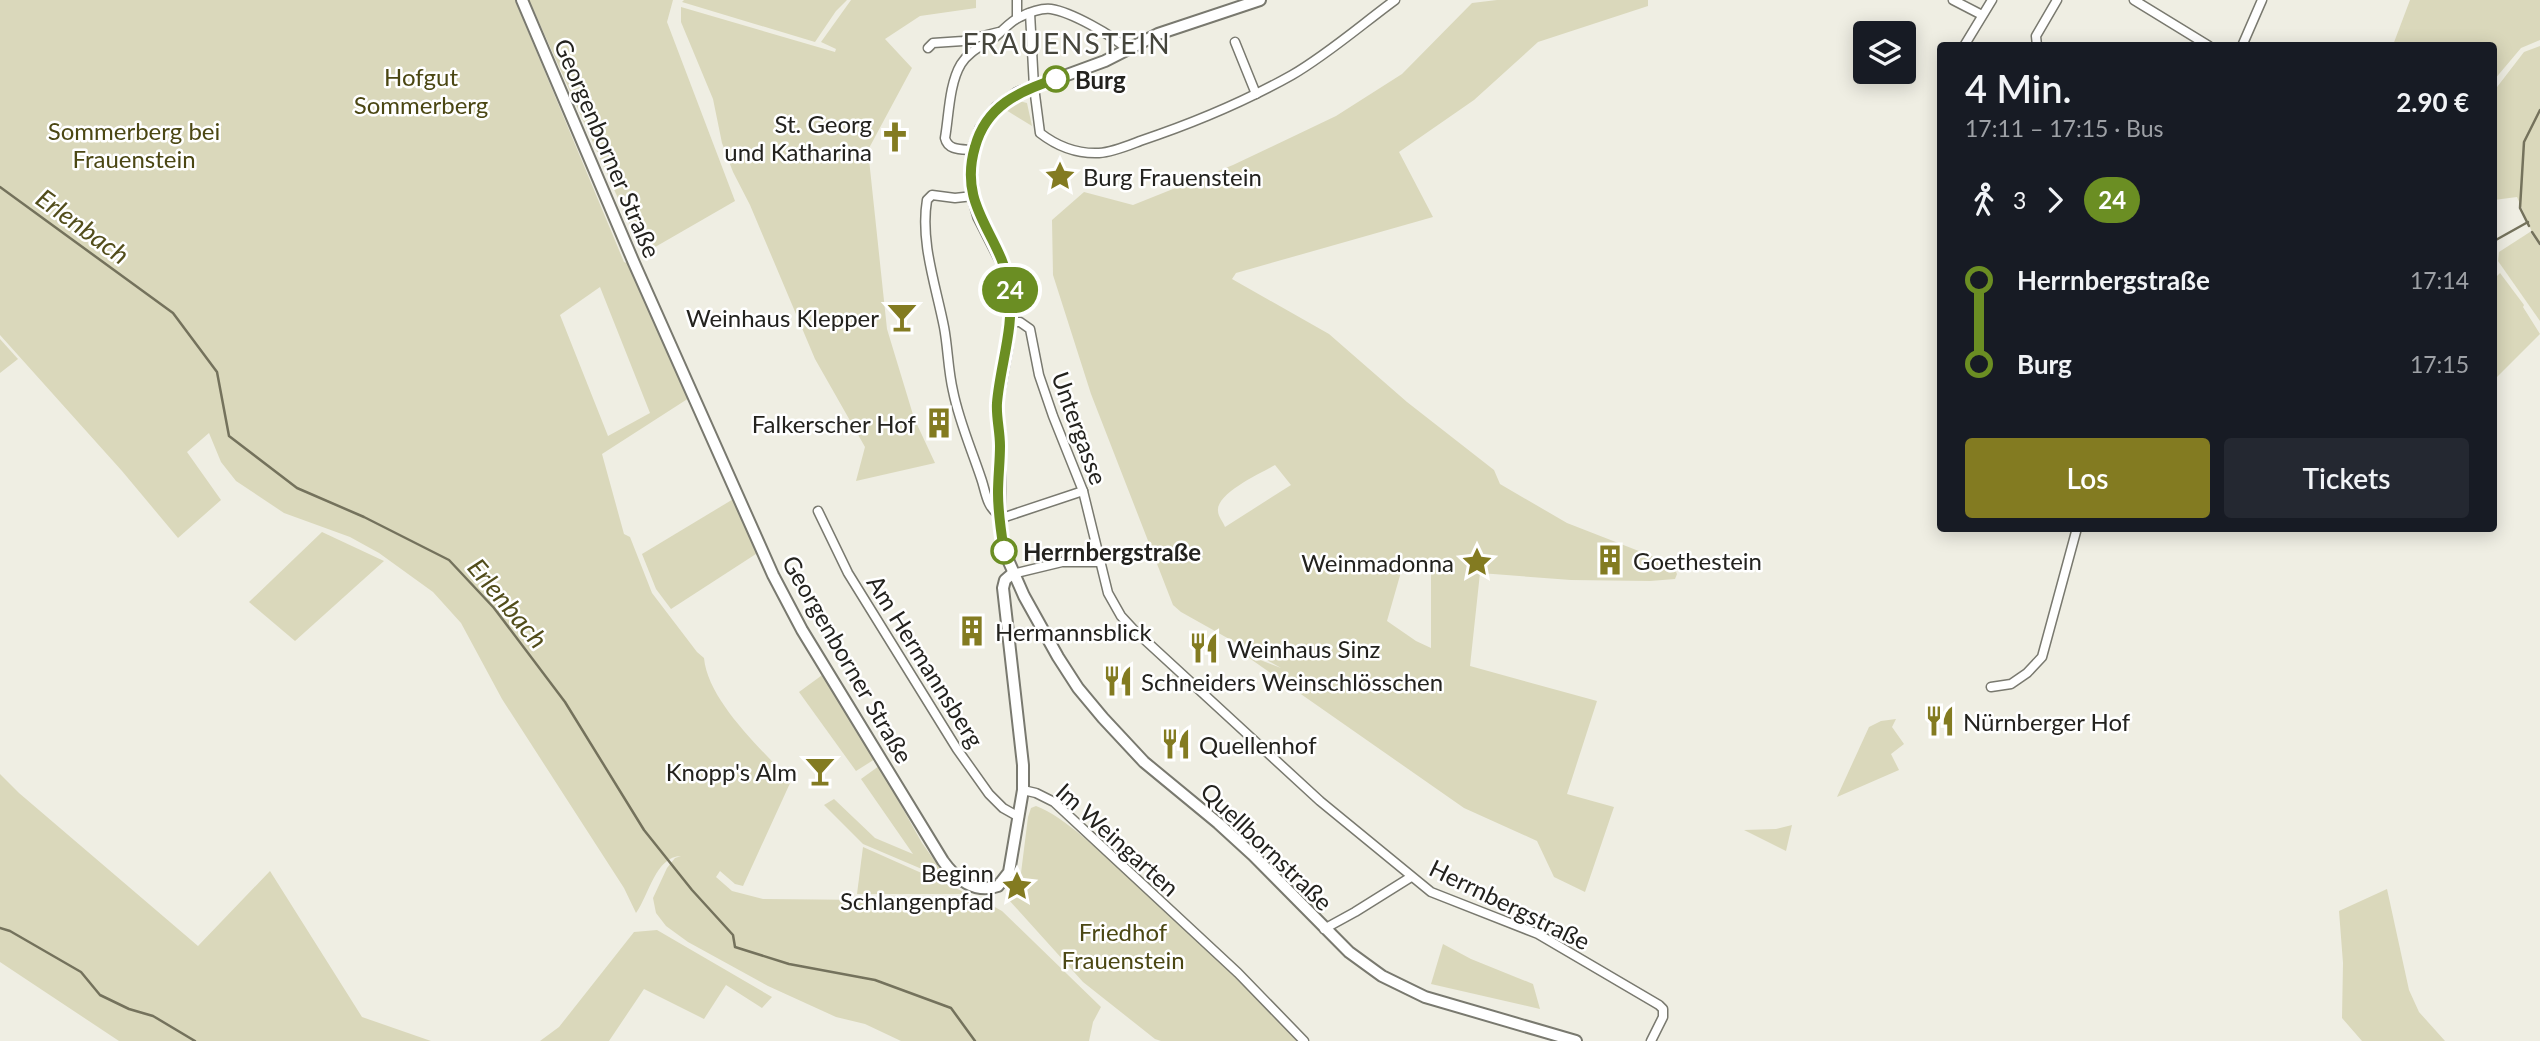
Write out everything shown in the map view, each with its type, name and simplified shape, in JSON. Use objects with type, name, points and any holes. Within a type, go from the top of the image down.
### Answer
[{"type":"main road","name":"Georgenborner Straße","points":[[522,0],[645,288],[777,583],[802,630],[939,855],[965,883],[982,888],[998,886],[1009,872],[1023,790],[1023,765],[1003,588],[1005,580],[1012,574]]},
{"type":"main road","points":[[1012,574],[1005,553],[999,517],[1000,436],[996,407],[1009,322],[1010,290],[1006,270],[979,217],[973,196],[973,150],[981,129],[997,108],[1018,93],[1105,61],[1158,34],[1260,0]]},
{"type":"main road","name":"Quellbornstraße","points":[[1012,574],[1068,674],[1126,745],[1234,838],[1324,929],[1364,965],[1403,988],[1425,997],[1576,1041]]},
{"type":"street","points":[[1017,0],[1017,18]]},
{"type":"street","points":[[1030,13],[1034,87],[1040,133],[1069,150],[1090,153],[1112,151],[1165,133],[1256,93],[1293,74],[1395,0]]},
{"type":"street","points":[[1953,0],[1982,16]]},
{"type":"street","points":[[1966,42],[1992,0]]},
{"type":"street","points":[[2037,42],[2036,36],[2057,0]]},
{"type":"street","points":[[2134,0],[2202,42]]},
{"type":"street","points":[[2244,42],[2262,0]]},
{"type":"street","points":[[973,150],[957,149],[947,144],[945,138],[960,65],[973,50],[1017,18],[1049,4],[1127,49]]},
{"type":"street","points":[[928,48],[933,43],[963,41],[1002,31]]},
{"type":"street","points":[[1235,42],[1256,93]]},
{"type":"street","points":[[973,196],[955,198],[932,195],[927,200],[925,218],[930,270],[945,329],[958,412],[988,504],[999,517],[1083,491]]},
{"type":"street","name":"Untergasse","points":[[1009,322],[1020,322],[1030,329],[1042,385],[1083,491],[1100,562]]},
{"type":"street","name":"Am Hermannsberg","points":[[818,511],[848,573],[951,739],[989,794],[1003,808],[1018,817]]},
{"type":"street","points":[[1992,687],[2011,684],[2027,673],[2042,657],[2076,532]]},
{"type":"street","points":[[1012,574],[1062,562],[1100,562]]},
{"type":"street","name":"Herrnbergstraße","points":[[1100,562],[1108,593],[1121,616],[1150,647],[1310,793],[1431,892],[1538,934],[1659,1005],[1663,1009],[1663,1017],[1651,1041]]},
{"type":"street","name":"Im Weingarten","points":[[1023,790],[1054,802],[1238,974],[1304,1041]]},
{"type":"street","points":[[1324,929],[1411,877]]},
{"type":"green space","points":[[0,0],[515,0],[624,262],[632,265],[689,398],[602,454],[624,534],[630,537],[652,593],[704,658],[715,691],[726,708],[791,781],[743,886],[735,884],[720,871],[716,877],[732,891],[763,899],[984,901],[1002,911],[1101,1007],[1093,1022],[1089,1041],[901,1041],[865,1024],[836,1017],[768,986],[688,942],[666,926],[656,913],[653,898],[667,868],[675,858],[681,856],[672,858],[665,862],[659,869],[636,913],[624,888],[502,699],[461,623],[433,592],[379,553],[350,537],[284,513],[236,481],[221,462],[209,433],[187,452],[221,500],[178,538],[0,335]],"holes":[[[600,287],[650,413],[608,436],[560,315]]]},
{"type":"green space","points":[[529,0],[673,0],[667,22],[735,201],[643,254]]},
{"type":"green space","points":[[847,0],[815,42],[682,2]]},
{"type":"green space","points":[[851,0],[976,0],[976,8],[920,16],[885,39],[912,68],[868,150],[887,329],[914,418],[935,463],[856,481],[865,447],[815,359],[750,205],[733,172],[722,143],[713,99],[681,22],[681,7],[835,52],[836,49],[821,42]]},
{"type":"green space","points":[[1497,0],[1648,0],[1648,6],[1538,42],[1474,100],[1399,152],[1433,217],[1236,273],[1232,279],[1329,334],[1407,402],[1494,470],[1500,484],[1567,523],[1674,567],[1677,574],[1675,579],[1650,581],[1571,580],[1480,573],[1470,666],[1597,701],[1567,794],[1614,807],[1585,892],[1554,877],[1537,841],[1464,808],[1242,653],[1281,668],[1173,605],[1091,394],[1053,275],[1052,220],[1084,192],[1133,205],[1233,165],[1336,116],[1402,74],[1472,3]],"holes":[[[1275,465],[1291,485],[1225,527],[1218,511],[1224,497],[1240,484]],[[1405,558],[1431,567],[1431,648],[1387,621]]]},
{"type":"green space","points":[[2410,0],[2540,0],[2540,40],[2521,48],[2497,76],[2497,42],[2394,42]]},
{"type":"green space","points":[[2540,46],[2540,243],[2532,232],[2517,197],[2497,200],[2497,87],[2524,52]]},
{"type":"green space","points":[[1019,101],[1027,103],[1032,126],[1006,110]]},
{"type":"green space","points":[[2530,232],[2540,246],[2540,321],[2498,261],[2499,252]]},
{"type":"green space","points":[[2500,273],[2524,305],[2540,334],[2497,377],[2497,276]]},
{"type":"green space","points":[[0,339],[18,359],[0,373]]},
{"type":"green space","points":[[735,498],[759,552],[671,609],[656,589],[642,554]]},
{"type":"green space","points":[[322,532],[384,561],[295,641],[249,602]]},
{"type":"green space","points":[[825,673],[875,759],[856,771],[799,692]]},
{"type":"green space","points":[[1896,719],[1892,727],[1904,744],[1891,754],[1899,770],[1837,797],[1869,727],[1881,721]]},
{"type":"green space","points":[[879,766],[922,843],[944,874],[943,878],[863,844],[824,805],[834,799],[875,838],[913,854],[861,779]]},
{"type":"green space","points":[[0,774],[198,946],[270,871],[362,1017],[431,1041],[119,1041],[0,962]]},
{"type":"green space","name":"Friedhof Frauenstein","points":[[1036,806],[1058,818],[1094,846],[1301,1041],[1161,1041],[1083,982],[1008,899],[1018,889],[1028,817],[1031,808]]},
{"type":"green space","points":[[1792,825],[1786,851],[1744,830],[1776,829]]},
{"type":"green space","points":[[863,847],[962,891],[962,894],[857,894]]},
{"type":"green space","points":[[2387,889],[2409,990],[2419,1012],[2445,1041],[2362,1041],[2342,1018],[2343,963],[2339,911]]},
{"type":"green space","points":[[657,930],[772,997],[762,1008],[726,985],[704,1019],[644,989],[609,1041],[540,1041],[559,1027],[634,932]]},
{"type":"green space","points":[[1443,944],[1471,959],[1533,984],[1540,1009],[1431,984]]},
{"type":"waterway","points":[[2529,226],[2520,208],[2524,142],[2540,110]]},
{"type":"waterway","name":"Erlenbach","points":[[0,187],[173,313],[217,372],[229,436],[297,488],[364,517],[449,560],[494,608],[565,702],[644,830],[692,890],[733,935],[735,947],[789,964],[875,980],[951,1008],[975,1041]]},
{"type":"waterway","points":[[2497,239],[2528,222]]},
{"type":"waterway","points":[[2532,232],[2540,244]]},
{"type":"waterway","points":[[0,928],[10,931],[81,972],[100,995],[129,1009],[153,1016],[195,1041]]},
{"type":"bus line","name":"24","points":[[1004,551],[999,515],[1000,436],[996,407],[1007,346],[1011,301],[1002,261],[975,207],[971,170],[973,150],[981,129],[997,108],[1018,93],[1056,79]]},
{"type":"place","name":"Burg","points":[[1056,79]]},
{"type":"place","name":"St. Georg und Katharina","points":[[895,137]]},
{"type":"place","name":"Burg Frauenstein","points":[[1060,176]]},
{"type":"place","name":"Weinhaus Klepper","points":[[902,317]]},
{"type":"place","name":"Falkerscher Hof","points":[[939,423]]},
{"type":"place","name":"Herrnbergstraße","points":[[1004,551]]},
{"type":"place","name":"Goethestein","points":[[1610,560]]},
{"type":"place","name":"Weinmadonna","points":[[1477,562]]},
{"type":"place","name":"Hermannsblick","points":[[972,631]]},
{"type":"place","name":"Weinhaus Sinz","points":[[1204,648]]},
{"type":"place","name":"Schneiders Weinschlösschen","points":[[1118,681]]},
{"type":"place","name":"Nürnberger Hof","points":[[1940,721]]},
{"type":"place","name":"Quellenhof","points":[[1176,744]]},
{"type":"place","name":"Knopp's Alm","points":[[820,771]]},
{"type":"place","name":"Beginn Schlangenpfad","points":[[1017,886]]},
{"type":"district","name":"FRAUENSTEIN","points":[[1067,43]]},
{"type":"park label","name":"Hofgut Sommerberg","points":[[421,90]]},
{"type":"park label","name":"Sommerberg bei Frauenstein","points":[[134,144]]}]
